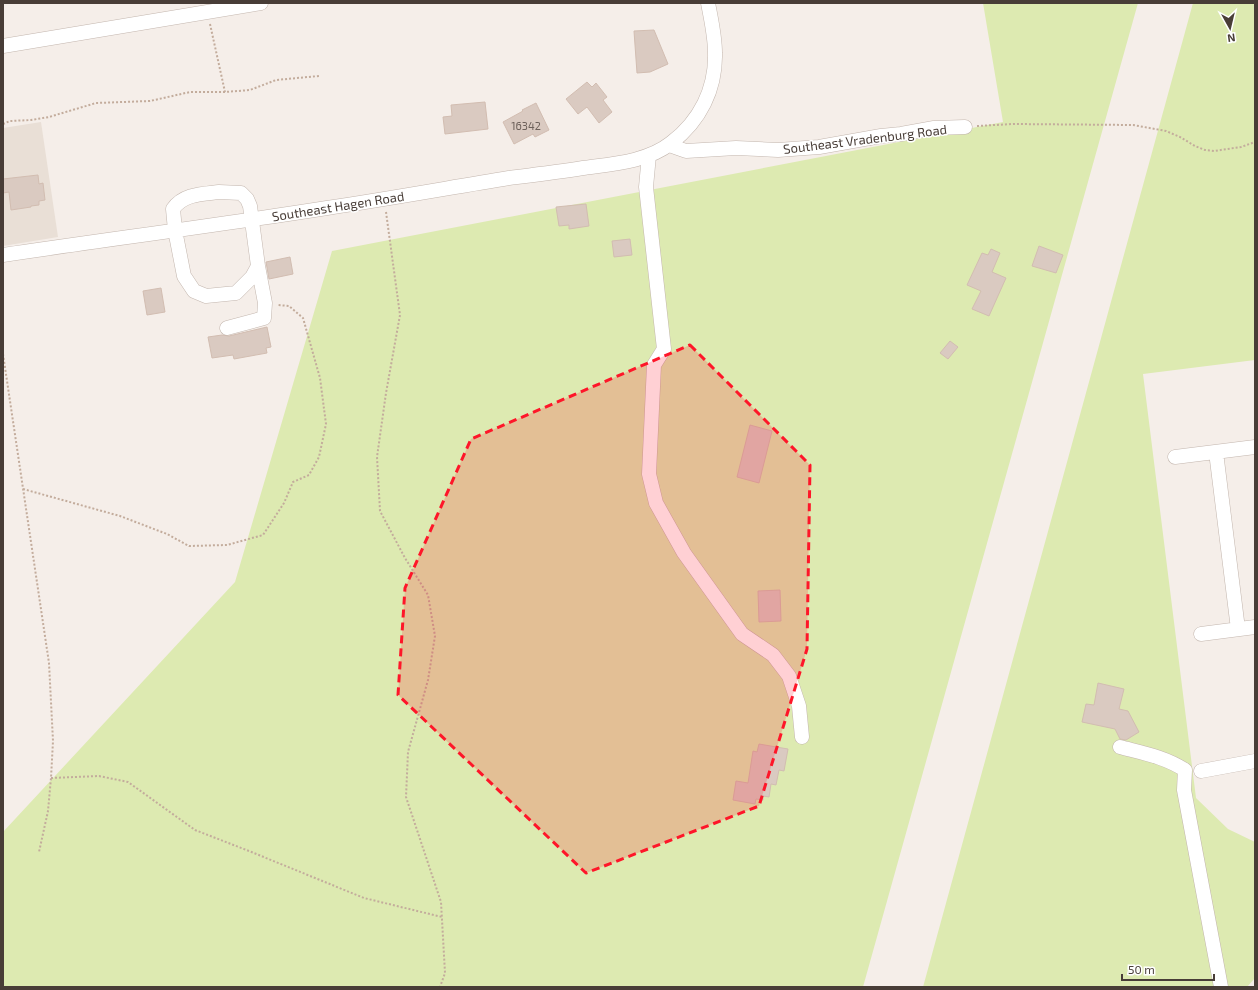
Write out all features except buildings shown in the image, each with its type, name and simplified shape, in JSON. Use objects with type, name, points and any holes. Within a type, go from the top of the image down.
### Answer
[{"type":"street","points":[[3,46],[207,7],[261,3]]},
{"type":"street","name":"Southeast Hagen Road","points":[[3,255],[385,199],[508,178],[608,165],[634,160],[649,155],[669,145],[692,124],[709,95],[715,53],[708,3]]},
{"type":"street","name":"Southeast Vradenburg Road","points":[[669,145],[686,151],[736,148],[778,150],[819,147],[934,128],[965,126]]},
{"type":"street","points":[[649,155],[646,187],[664,349],[654,365],[649,474],[656,503],[684,553],[742,634],[773,655],[789,676],[799,706],[802,737]]},
{"type":"street","points":[[226,328],[264,318],[265,303],[258,266],[253,219],[247,199],[241,193],[219,192],[194,196],[179,201],[173,209],[175,230],[184,276],[194,291],[206,296],[236,294],[252,277],[258,266]]},
{"type":"street","points":[[1175,457],[1255,448]]},
{"type":"street","points":[[1216,452],[1238,629]]},
{"type":"street","points":[[1200,634],[1255,627]]},
{"type":"street","points":[[1120,748],[1148,754],[1185,770],[1184,790],[1221,987]]},
{"type":"street","points":[[1201,771],[1255,761]]},
{"type":"path","points":[[207,7],[225,92]]},
{"type":"path","points":[[3,124],[10,121],[50,117],[96,103],[150,101],[190,92],[250,90],[276,80],[319,76]]},
{"type":"path","points":[[965,126],[1013,124],[1133,124],[1166,131],[1180,136],[1195,146],[1214,152],[1241,147],[1255,142]]},
{"type":"path","points":[[385,199],[400,315],[386,393],[377,457],[380,511],[405,558],[428,595],[435,636],[428,680],[408,752],[406,797],[441,902],[444,973],[440,987]]},
{"type":"path","points":[[23,489],[120,516],[167,534],[190,546],[227,544],[264,535],[284,502],[293,482],[309,474],[319,457],[326,424],[320,378],[303,318],[289,306],[265,303]]},
{"type":"path","points":[[3,354],[49,663],[53,741],[48,812],[39,852]]},
{"type":"path","points":[[51,778],[100,776],[128,782],[195,830],[364,898],[442,918]]},
{"type":"highlighted area","points":[[690,345],[810,465],[807,649],[759,806],[586,873],[398,695],[405,588],[471,439]]},
{"type":"shaded area","points":[[41,122],[58,237],[3,246],[3,128]]},
{"type":"green space","points":[[983,3],[1138,3],[863,987],[3,987],[3,832],[235,582],[332,251],[1003,122]]},
{"type":"green space","points":[[1193,3],[1255,3],[1255,360],[1143,374],[1196,798],[1228,829],[1255,842],[1255,978],[1247,987],[923,987]]}]
